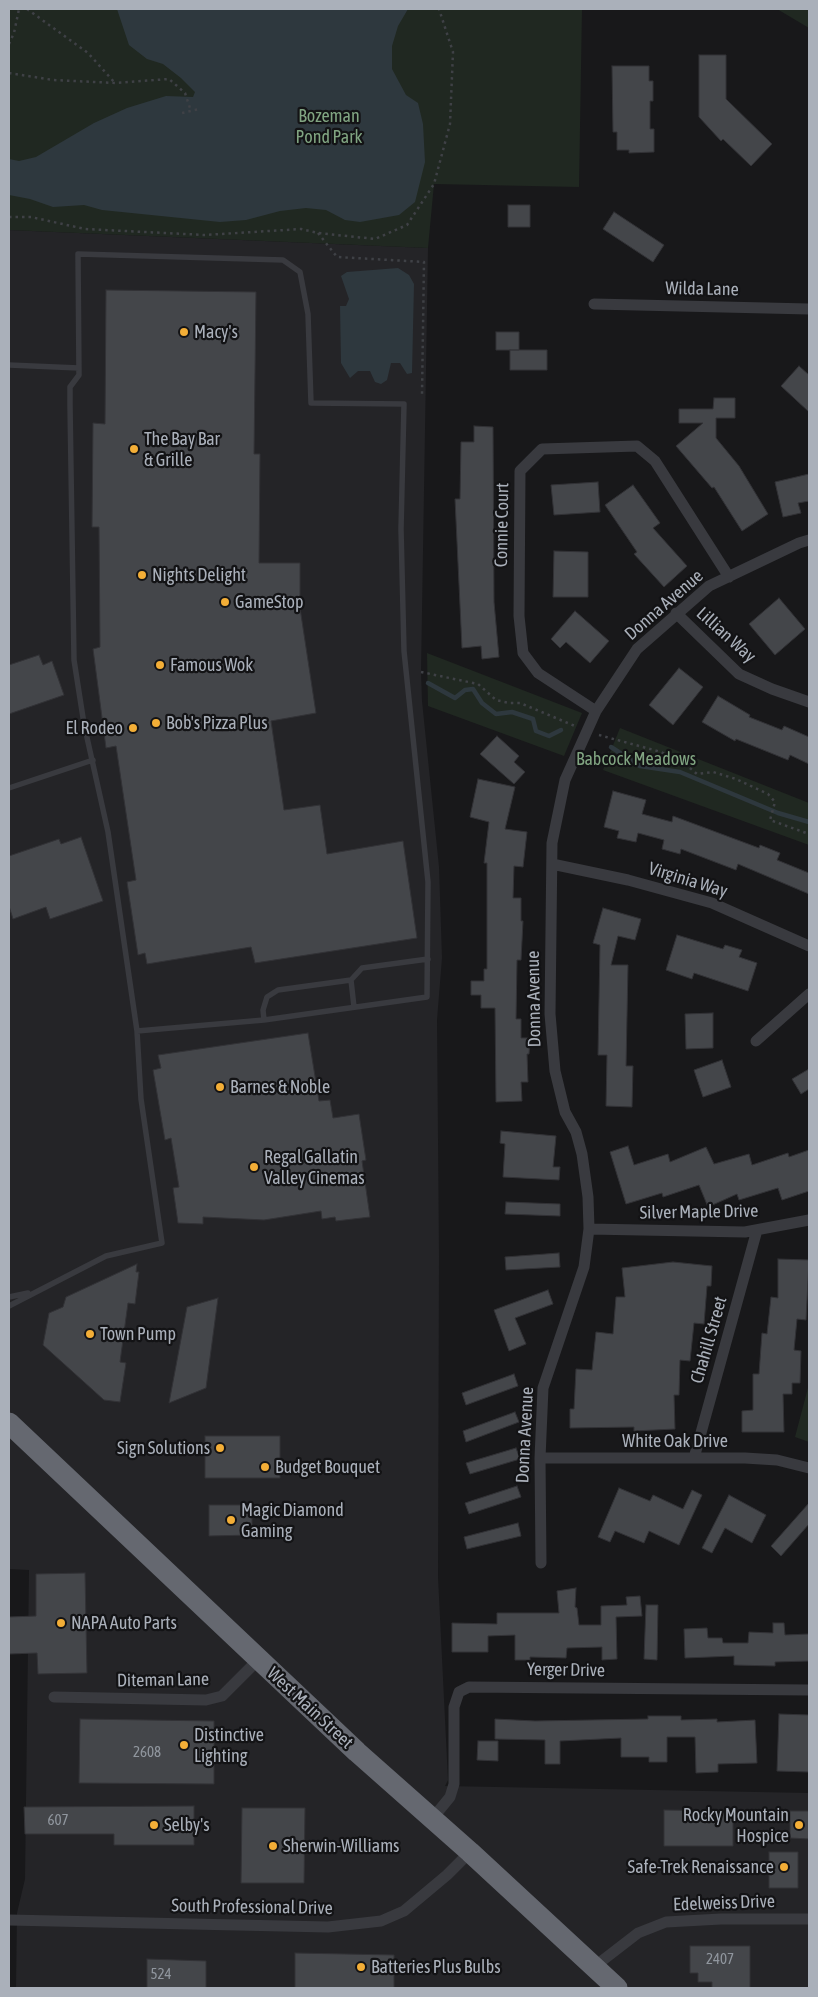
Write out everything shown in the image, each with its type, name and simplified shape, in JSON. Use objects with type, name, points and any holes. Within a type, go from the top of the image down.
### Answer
[{"type":"highway","name":"West Main Street","points":[[9,1423],[258,1660],[617,1988]]},
{"type":"street","name":"Wilda Lane","points":[[594,304],[809,309]]},
{"type":"street","name":"Connie Court","points":[[596,711],[538,673],[523,653],[519,616],[520,471],[542,449],[636,446],[656,461],[729,576]]},
{"type":"street","name":"Donna Avenue","points":[[540,1563],[540,1458],[543,1388],[547,1371],[580,1282],[588,1252],[589,1229],[588,1197],[582,1154],[576,1132],[565,1112],[552,1053],[550,1014],[552,864],[555,824],[564,780],[596,711],[637,649],[709,586],[809,540]]},
{"type":"street","name":"Lillian Way","points":[[676,613],[739,674],[803,702],[809,702]]},
{"type":"street","name":"Virginia Way","points":[[552,864],[628,880],[712,903],[809,946]]},
{"type":"street","points":[[756,1041],[809,994]]},
{"type":"street","name":"Silver Maple Drive","points":[[589,1229],[757,1230],[809,1220]]},
{"type":"street","name":"Chahill Street","points":[[694,1458],[757,1230]]},
{"type":"street","name":"White Oak Drive","points":[[540,1458],[777,1460],[809,1468]]},
{"type":"street","name":"Diteman Lane","points":[[54,1697],[206,1700],[222,1696],[258,1660]]},
{"type":"street","name":"Yerger Drive","points":[[432,1819],[450,1797],[454,1784],[454,1707],[459,1692],[469,1687],[809,1690]]},
{"type":"street","name":"South Professional Drive","points":[[9,1920],[328,1927],[381,1921],[411,1906],[470,1852]]},
{"type":"street","name":"Edelweiss Drive","points":[[594,1967],[638,1933],[666,1922],[721,1919],[809,1919]]},
{"type":"lane","points":[[9,1306],[106,1256],[162,1242],[140,1100],[136,1031],[108,832],[84,724],[74,660],[70,387],[79,375],[78,254],[284,260],[300,272],[308,314],[311,403],[404,404],[401,529],[404,652],[428,882],[427,997],[264,1020],[136,1031]]},
{"type":"lane","points":[[9,365],[79,368]]},
{"type":"lane","points":[[9,788],[93,760]]},
{"type":"lane","points":[[264,1020],[263,1010],[267,997],[278,990],[351,980],[362,968],[428,959]]},
{"type":"lane","points":[[351,980],[354,1007]]},
{"type":"lane","points":[[9,1297],[33,1293]]},
{"type":"path","points":[[9,44],[14,33],[19,9]]},
{"type":"path","points":[[27,9],[88,53],[115,83]]},
{"type":"path","points":[[9,217],[32,217],[85,229],[139,233],[205,235],[301,229],[318,233],[375,239],[407,225],[434,184],[450,124],[453,52],[439,9]]},
{"type":"path","points":[[9,73],[53,80],[115,83],[169,79],[185,93],[191,111]]},
{"type":"path","points":[[182,114],[199,109]]},
{"type":"path","points":[[318,233],[337,257],[424,262],[422,394]]},
{"type":"path","points":[[775,802],[770,820],[809,834]]},
{"type":"shaded area","points":[[117,9],[408,9],[398,26],[392,46],[392,69],[406,95],[418,103],[423,124],[425,162],[415,202],[399,215],[360,222],[345,220],[326,210],[306,208],[280,211],[246,220],[220,222],[102,210],[84,205],[53,207],[30,199],[9,195],[9,159],[19,161],[36,157],[94,123],[127,108],[166,96],[193,97],[195,92],[181,78],[163,64],[147,59],[129,45]]},
{"type":"shaded area","points":[[9,230],[428,248],[421,672],[422,701],[439,867],[442,958],[437,1020],[439,1256],[438,1577],[448,1780],[445,1786],[809,1793],[809,1988],[16,1988],[17,1913],[25,1879],[29,1570],[9,1569]]},
{"type":"shaded area","points":[[398,268],[409,275],[414,284],[412,373],[407,374],[400,363],[391,363],[387,380],[381,384],[375,382],[370,371],[358,371],[350,378],[341,363],[340,306],[346,306],[349,299],[341,276],[347,272]]},
{"type":"green space","name":"Bozeman Pond Park","points":[[9,9],[582,9],[579,187],[434,184],[428,248],[9,230]]},
{"type":"green space","points":[[777,9],[809,9],[809,28]]},
{"type":"green space","points":[[427,653],[582,713],[564,756],[428,706]]},
{"type":"green space","name":"Babcock Meadows","points":[[620,728],[809,803],[809,845],[603,770]]},
{"type":"green space","points":[[809,1384],[809,1442],[795,1437]]},
{"type":"building","points":[[699,55],[726,55],[726,99],[772,144],[751,166],[723,139],[721,141],[699,117]]},
{"type":"building","points":[[612,66],[649,66],[649,81],[653,81],[653,101],[650,101],[650,129],[654,129],[654,152],[629,153],[629,150],[617,150],[617,132],[613,132]]},
{"type":"building","points":[[508,205],[530,205],[530,227],[508,227]]},
{"type":"building","points":[[614,212],[664,245],[653,262],[603,229]]},
{"type":"building","points":[[106,290],[256,292],[254,454],[260,454],[259,563],[300,563],[300,608],[316,713],[271,721],[284,810],[320,805],[327,854],[403,841],[417,938],[255,963],[251,947],[147,964],[145,953],[138,955],[127,882],[136,880],[116,746],[106,748],[93,649],[100,647],[99,527],[92,527],[93,423],[105,424]]},
{"type":"building","points":[[496,332],[519,332],[519,350],[496,350]]},
{"type":"building","points":[[510,350],[547,350],[547,370],[510,370]]},
{"type":"building","points":[[799,366],[809,375],[809,412],[781,386]]},
{"type":"building","points":[[714,398],[735,398],[735,418],[716,418],[716,438],[739,466],[768,514],[742,531],[714,487],[712,488],[676,446],[703,423],[679,423],[679,409],[713,409]]},
{"type":"building","points":[[474,426],[493,427],[494,602],[499,657],[482,659],[481,646],[462,648],[455,499],[460,499],[461,442],[474,442]]},
{"type":"building","points":[[809,474],[809,501],[798,503],[801,513],[783,517],[775,482]]},
{"type":"building","points":[[598,482],[600,512],[554,515],[551,485]]},
{"type":"building","points":[[633,485],[660,523],[653,528],[687,566],[664,587],[634,554],[637,552],[605,505]]},
{"type":"building","points":[[554,551],[588,552],[588,597],[553,597]]},
{"type":"building","points":[[779,598],[805,629],[775,655],[749,624]]},
{"type":"building","points":[[575,611],[609,641],[590,663],[566,642],[560,648],[551,639]]},
{"type":"building","points":[[39,655],[43,665],[52,661],[64,695],[9,714],[9,665]]},
{"type":"building","points":[[679,668],[703,687],[673,725],[649,705]]},
{"type":"building","points":[[718,696],[750,715],[749,717],[782,730],[784,726],[809,737],[809,764],[790,755],[788,760],[736,739],[735,741],[702,722]]},
{"type":"building","points":[[497,736],[519,756],[514,762],[525,772],[514,784],[480,754]]},
{"type":"building","points":[[478,779],[515,787],[505,829],[527,832],[523,867],[514,866],[513,898],[521,898],[521,921],[523,921],[521,960],[517,960],[516,1019],[521,1019],[521,1038],[530,1038],[529,1054],[527,1054],[528,1082],[521,1082],[522,1101],[496,1102],[495,1008],[481,1008],[481,995],[471,995],[471,981],[484,981],[484,969],[487,969],[487,863],[484,863],[489,822],[470,817]]},
{"type":"building","points":[[613,791],[646,800],[642,814],[672,822],[673,816],[759,848],[760,845],[780,853],[777,860],[809,873],[809,894],[738,864],[736,870],[681,849],[680,854],[662,849],[664,840],[638,833],[636,842],[617,838],[619,831],[604,827]]},
{"type":"building","points":[[81,837],[103,901],[50,919],[46,907],[13,919],[9,906],[9,856],[59,839],[61,844]]},
{"type":"building","points":[[603,908],[641,919],[635,940],[618,936],[611,965],[628,965],[626,1066],[633,1066],[632,1107],[606,1106],[607,1055],[598,1055],[600,945],[593,943]]},
{"type":"building","points":[[677,935],[723,949],[725,945],[742,950],[739,957],[757,963],[748,991],[694,973],[692,979],[666,970]]},
{"type":"building","points":[[713,1013],[713,1048],[686,1049],[685,1014]]},
{"type":"building","points":[[308,1033],[319,1101],[330,1100],[333,1118],[359,1114],[366,1160],[362,1161],[370,1217],[336,1221],[335,1217],[322,1219],[321,1211],[264,1220],[203,1217],[203,1224],[178,1223],[173,1188],[179,1187],[171,1138],[165,1140],[153,1070],[161,1068],[158,1055]]},
{"type":"building","points":[[722,1060],[731,1087],[703,1097],[694,1070]]},
{"type":"building","points":[[809,1069],[809,1089],[801,1094],[792,1079]]},
{"type":"building","points":[[501,1131],[556,1136],[553,1167],[560,1167],[559,1180],[503,1177],[505,1144],[500,1143]]},
{"type":"building","points":[[628,1146],[634,1165],[668,1154],[670,1162],[706,1147],[714,1164],[749,1154],[752,1165],[788,1153],[789,1157],[809,1150],[809,1191],[782,1200],[778,1188],[739,1200],[737,1194],[708,1207],[699,1185],[663,1197],[662,1193],[626,1204],[610,1152]]},
{"type":"building","points":[[506,1202],[560,1204],[560,1216],[505,1214]]},
{"type":"building","points":[[559,1253],[560,1267],[506,1270],[505,1257]]},
{"type":"building","points":[[778,1259],[809,1260],[806,1320],[797,1319],[794,1350],[801,1351],[800,1383],[792,1383],[792,1394],[783,1394],[784,1432],[742,1432],[742,1411],[753,1410],[753,1374],[759,1374],[762,1333],[767,1334],[771,1297],[778,1298]]},
{"type":"building","points":[[673,1262],[712,1266],[711,1286],[707,1286],[704,1324],[694,1323],[690,1361],[680,1360],[679,1395],[674,1395],[675,1429],[634,1431],[634,1427],[570,1428],[570,1409],[574,1409],[576,1369],[592,1370],[596,1332],[613,1334],[616,1297],[625,1297],[622,1268]]},
{"type":"building","points":[[137,1264],[136,1272],[139,1272],[135,1304],[128,1303],[120,1362],[126,1363],[120,1402],[104,1400],[43,1345],[49,1313],[63,1307],[66,1297]]},
{"type":"building","points":[[548,1290],[553,1304],[515,1318],[526,1344],[509,1351],[494,1310]]},
{"type":"building","points":[[218,1298],[206,1388],[169,1403],[187,1307]]},
{"type":"building","points":[[514,1374],[518,1386],[466,1405],[462,1393]]},
{"type":"building","points":[[515,1412],[519,1422],[466,1442],[463,1431]]},
{"type":"building","points":[[205,1436],[280,1436],[280,1478],[205,1478]]},
{"type":"building","points":[[516,1448],[520,1459],[470,1474],[466,1463]]},
{"type":"building","points":[[517,1486],[521,1497],[469,1514],[465,1503]]},
{"type":"building","points":[[619,1488],[650,1501],[653,1495],[683,1509],[692,1490],[702,1495],[679,1545],[649,1531],[644,1543],[615,1531],[610,1542],[598,1537]]},
{"type":"building","points":[[729,1495],[766,1515],[752,1543],[725,1528],[712,1553],[702,1548]]},
{"type":"building","points":[[809,1503],[809,1524],[781,1556],[771,1546]]},
{"type":"building","name":"Magic Diamond Gaming","points":[[209,1505],[252,1505],[252,1535],[209,1536]]},
{"type":"building","points":[[518,1523],[521,1536],[467,1549],[464,1537]]},
{"type":"building","name":"NAPA Auto Parts","points":[[85,1573],[87,1673],[38,1674],[37,1653],[9,1654],[9,1617],[36,1616],[36,1574]]},
{"type":"building","points":[[576,1588],[575,1607],[577,1608],[579,1625],[601,1625],[601,1606],[627,1605],[626,1597],[640,1596],[642,1616],[616,1617],[617,1659],[602,1660],[602,1647],[567,1648],[566,1658],[530,1657],[530,1660],[515,1660],[515,1635],[488,1636],[488,1652],[452,1652],[452,1623],[497,1624],[497,1613],[559,1613],[557,1591]]},
{"type":"building","points":[[646,1605],[658,1605],[657,1660],[644,1659]]},
{"type":"building","points":[[773,1623],[784,1623],[785,1635],[809,1634],[809,1661],[775,1662],[775,1666],[734,1665],[734,1656],[685,1658],[684,1629],[707,1628],[708,1638],[722,1638],[723,1643],[748,1643],[749,1632],[773,1633]]},
{"type":"building","points":[[779,1714],[809,1715],[809,1772],[777,1771]]},
{"type":"building","points":[[648,1716],[681,1716],[681,1720],[717,1719],[717,1722],[755,1720],[757,1763],[718,1764],[718,1772],[696,1773],[695,1737],[667,1737],[667,1762],[649,1762],[649,1757],[621,1757],[621,1738],[560,1741],[560,1764],[545,1764],[545,1740],[495,1739],[495,1719],[535,1721],[648,1719]]},
{"type":"building","points":[[80,1719],[214,1721],[214,1784],[79,1783]]},
{"type":"building","points":[[478,1741],[498,1741],[498,1761],[477,1760]]},
{"type":"building","points":[[194,1806],[194,1845],[114,1845],[114,1834],[25,1834],[24,1807]]},
{"type":"building","name":"Sherwin-Williams","points":[[242,1808],[305,1808],[304,1883],[241,1883]]},
{"type":"building","points":[[664,1810],[733,1811],[733,1846],[664,1846]]},
{"type":"building","name":"Rocky Mountain Hospice","points":[[790,1811],[809,1811],[809,1839],[790,1838]]},
{"type":"building","name":"Safe-Trek Renaissance","points":[[769,1852],[798,1852],[798,1888],[769,1888]]},
{"type":"building","points":[[690,1946],[750,1946],[750,1988],[712,1988],[712,1982],[698,1982],[698,1973],[690,1973]]},
{"type":"building","points":[[295,1953],[394,1955],[394,1988],[295,1988]]},
{"type":"building","points":[[147,1959],[206,1961],[206,1988],[147,1988]]},
{"type":"waterway","points":[[428,683],[455,698],[465,690],[473,689],[482,703],[496,714],[512,712],[533,719],[536,731],[549,736],[561,730]]},
{"type":"waterway","points":[[611,747],[640,766],[680,772],[778,813],[809,822]]},
{"type":"place","name":"Macy's","points":[[184,332]]},
{"type":"place","name":"The Bay Bar & Grille","points":[[134,449]]},
{"type":"place","name":"Nights Delight","points":[[142,575]]},
{"type":"place","name":"GameStop","points":[[225,602]]},
{"type":"place","name":"Famous Wok","points":[[160,665]]},
{"type":"place","name":"Bob's Pizza Plus","points":[[156,723]]},
{"type":"place","name":"El Rodeo","points":[[133,728]]},
{"type":"place","name":"Barnes & Noble","points":[[220,1087]]},
{"type":"place","name":"Regal Gallatin Valley Cinemas","points":[[254,1167]]},
{"type":"place","name":"Town Pump","points":[[90,1334]]},
{"type":"place","name":"Sign Solutions","points":[[220,1448]]},
{"type":"place","name":"Budget Bouquet","points":[[265,1467]]},
{"type":"place","name":"Magic Diamond Gaming","points":[[231,1520]]},
{"type":"place","name":"NAPA Auto Parts","points":[[61,1623]]},
{"type":"place","name":"Distinctive Lighting","points":[[184,1745]]},
{"type":"place","name":"Selby's","points":[[154,1825]]},
{"type":"place","name":"Rocky Mountain Hospice","points":[[799,1825]]},
{"type":"place","name":"Sherwin-Williams","points":[[273,1846]]},
{"type":"place","name":"Safe-Trek Renaissance","points":[[784,1867]]},
{"type":"place","name":"Batteries Plus Bulbs","points":[[361,1967]]}]
